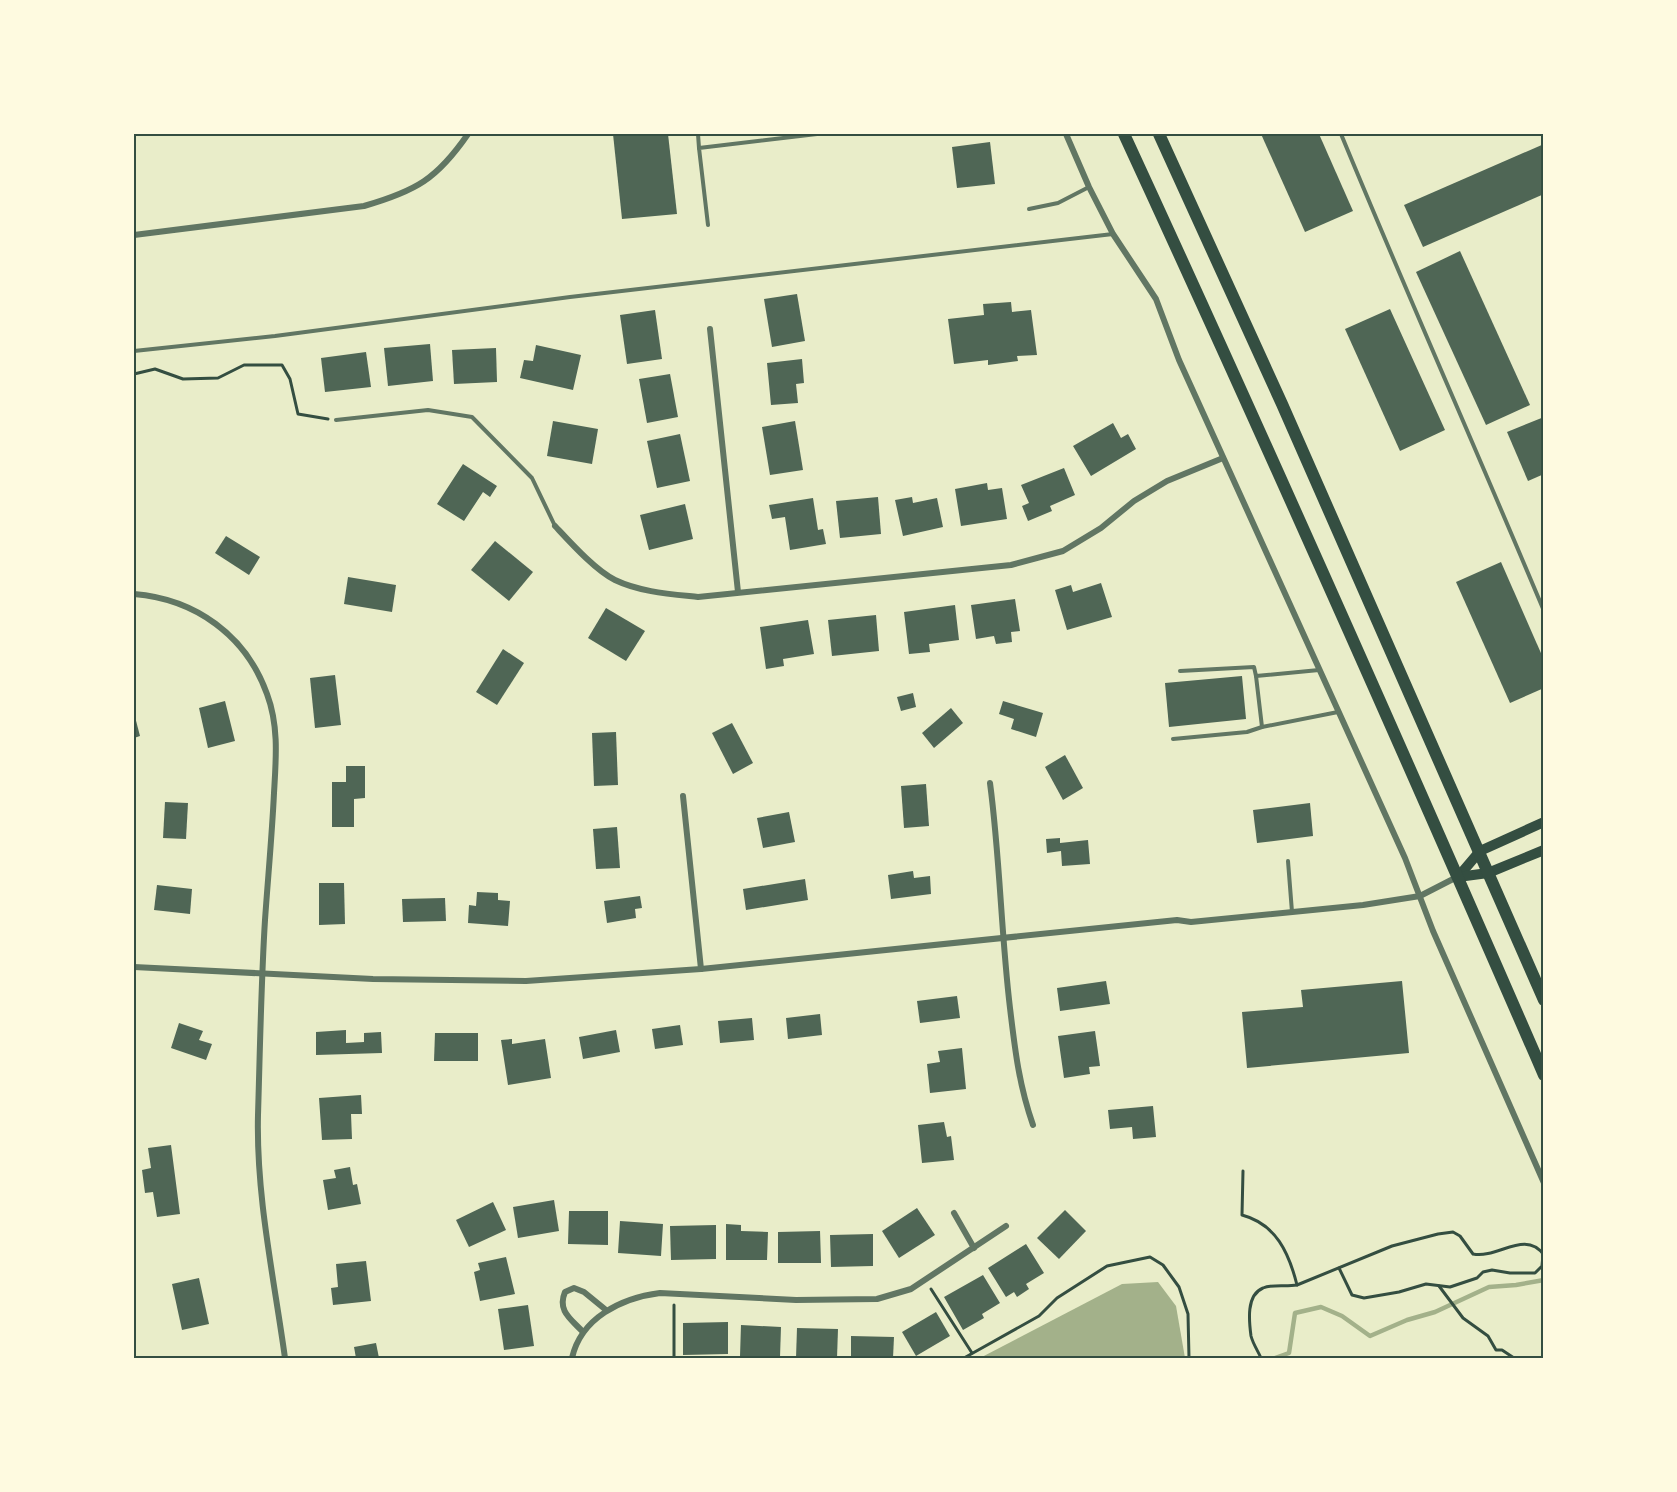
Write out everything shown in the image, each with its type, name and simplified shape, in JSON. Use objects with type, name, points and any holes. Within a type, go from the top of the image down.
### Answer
[{"type":"main road","points":[[1124,134],[1186,265],[1544,1075]]},
{"type":"main road","points":[[1159,134],[1282,404],[1544,1000]]},
{"type":"main road","points":[[1458,877],[1480,851],[1544,822]]},
{"type":"main road","points":[[1458,877],[1488,873],[1544,850]]},
{"type":"street","points":[[134,235],[364,206],[387,200],[409,191],[433,176],[456,152],[468,134]]},
{"type":"street","points":[[1066,134],[1113,234],[1156,300],[1179,360],[1400,848],[1433,931],[1544,1183]]},
{"type":"street","points":[[710,329],[738,592]]},
{"type":"street","points":[[555,526],[583,555],[613,579],[656,593],[698,597],[1011,565],[1063,551],[1101,528],[1134,501],[1167,481],[1223,458]]},
{"type":"street","points":[[134,594],[167,599],[206,616],[223,629],[255,668],[267,693],[272,711],[277,741],[262,974],[258,1118],[262,1191],[285,1359]]},
{"type":"street","points":[[990,783],[1015,1051],[1021,1092],[1032,1125]]},
{"type":"street","points":[[683,796],[701,969]]},
{"type":"street","points":[[134,967],[373,979],[526,981],[701,969],[1177,920],[1191,922],[1363,905],[1420,896],[1458,877]]},
{"type":"street","points":[[954,1213],[974,1248]]},
{"type":"street","points":[[572,1359],[583,1332],[606,1310],[642,1295],[674,1294],[796,1300],[877,1299],[911,1289],[1006,1226]]},
{"type":"street","points":[[583,1332],[563,1312],[561,1301],[565,1293],[574,1288],[584,1292],[606,1310]]},
{"type":"lane","points":[[698,134],[708,225]]},
{"type":"lane","points":[[699,148],[817,134]]},
{"type":"lane","points":[[1341,134],[1392,259],[1544,611]]},
{"type":"lane","points":[[1029,209],[1058,203],[1089,187]]},
{"type":"lane","points":[[134,351],[275,336],[570,297],[1113,234]]},
{"type":"lane","points":[[336,420],[428,410],[472,417],[532,478],[555,526]]},
{"type":"lane","points":[[1180,671],[1254,667],[1262,727]]},
{"type":"lane","points":[[1256,676],[1319,670]]},
{"type":"lane","points":[[1173,739],[1246,732],[1338,712]]},
{"type":"lane","points":[[1288,861],[1292,912]]},
{"type":"path","points":[[134,374],[155,369],[183,379],[218,378],[244,365],[282,364],[290,379],[298,414],[336,420]]},
{"type":"path","points":[[1243,1171],[1242,1215],[1257,1219],[1274,1234],[1291,1262],[1297,1286]]},
{"type":"path","points":[[1261,1359],[1251,1338],[1250,1305],[1255,1292],[1265,1287],[1297,1286],[1339,1268],[1392,1246],[1453,1232],[1460,1236],[1473,1254],[1482,1256],[1525,1244],[1538,1248],[1543,1255],[1542,1266],[1535,1273],[1492,1270],[1450,1287],[1426,1284],[1364,1299],[1352,1294],[1339,1268]]},
{"type":"path","points":[[964,1359],[1039,1316],[1057,1298],[1107,1266],[1150,1257],[1163,1264],[1179,1287],[1188,1314],[1189,1359]]},
{"type":"path","points":[[925,1280],[972,1353]]},
{"type":"path","points":[[1438,1287],[1463,1318],[1488,1335],[1496,1350],[1502,1350],[1514,1359]]},
{"type":"path","points":[[674,1294],[674,1359]]},
{"type":"shaded area","points":[[1158,1282],[1176,1306],[1185,1358],[980,1358],[1122,1284]]},
{"type":"building","points":[[613,134],[668,134],[677,214],[622,219]]},
{"type":"building","points":[[1261,134],[1319,134],[1353,211],[1305,232]]},
{"type":"building","points":[[990,142],[995,184],[957,188],[952,147]]},
{"type":"building","points":[[1544,144],[1544,194],[1423,247],[1404,205]]},
{"type":"building","points":[[1460,251],[1530,405],[1486,425],[1416,272]]},
{"type":"building","points":[[797,294],[805,341],[772,347],[764,299]]},
{"type":"building","points":[[1011,302],[1012,312],[1031,310],[1037,355],[1017,356],[1018,361],[988,365],[988,360],[954,364],[948,319],[984,315],[983,304]]},
{"type":"building","points":[[1390,309],[1445,430],[1400,451],[1345,329]]},
{"type":"building","points":[[655,310],[662,359],[627,364],[620,315]]},
{"type":"building","points":[[430,344],[433,381],[388,386],[384,348]]},
{"type":"building","points":[[536,345],[581,355],[573,390],[520,378],[524,360],[533,361]]},
{"type":"building","points":[[496,348],[497,382],[454,384],[452,350]]},
{"type":"building","points":[[366,352],[371,387],[325,392],[321,358]]},
{"type":"building","points":[[802,359],[804,383],[796,384],[798,403],[771,405],[767,363]]},
{"type":"building","points":[[670,374],[678,417],[647,423],[639,379]]},
{"type":"building","points":[[1544,417],[1544,474],[1528,481],[1507,432]]},
{"type":"building","points":[[553,421],[598,429],[592,464],[547,456]]},
{"type":"building","points":[[795,421],[803,470],[770,475],[762,427]]},
{"type":"building","points":[[1113,423],[1121,438],[1128,434],[1136,449],[1091,476],[1073,446]]},
{"type":"building","points":[[680,434],[690,481],[657,488],[647,441]]},
{"type":"building","points":[[463,464],[497,486],[490,497],[483,492],[464,521],[437,504]]},
{"type":"building","points":[[1064,468],[1075,495],[1050,506],[1052,511],[1028,521],[1022,506],[1029,503],[1021,485]]},
{"type":"building","points":[[987,483],[988,490],[1002,488],[1007,519],[961,526],[955,489]]},
{"type":"building","points":[[878,497],[881,534],[840,538],[836,501]]},
{"type":"building","points":[[912,497],[913,503],[937,498],[943,527],[903,536],[895,500]]},
{"type":"building","points":[[813,498],[818,530],[823,529],[826,544],[790,550],[785,517],[772,519],[769,505]]},
{"type":"building","points":[[685,504],[693,539],[649,550],[640,515]]},
{"type":"building","points":[[226,536],[260,557],[249,575],[215,553]]},
{"type":"building","points":[[495,541],[533,572],[509,601],[471,570]]},
{"type":"building","points":[[1501,562],[1544,660],[1544,688],[1510,703],[1456,582]]},
{"type":"building","points":[[348,577],[396,585],[392,612],[344,604]]},
{"type":"building","points":[[1101,583],[1112,617],[1067,630],[1055,590],[1071,585],[1073,592]]},
{"type":"building","points":[[1015,599],[1020,631],[1011,632],[1012,642],[996,644],[994,636],[976,639],[971,605]]},
{"type":"building","points":[[955,605],[959,640],[929,644],[930,652],[909,654],[904,612]]},
{"type":"building","points":[[606,608],[645,631],[626,661],[588,638]]},
{"type":"building","points":[[876,615],[879,651],[832,656],[828,620]]},
{"type":"building","points":[[808,620],[814,654],[783,659],[784,666],[766,669],[760,627]]},
{"type":"building","points":[[503,649],[524,663],[497,705],[476,692]]},
{"type":"building","points":[[335,675],[341,725],[315,728],[310,678]]},
{"type":"building","points":[[1242,676],[1246,719],[1169,727],[1165,683]]},
{"type":"building","points":[[913,693],[916,707],[901,711],[897,697]]},
{"type":"building","points":[[225,701],[235,741],[208,748],[199,708]]},
{"type":"building","points":[[1003,701],[1043,713],[1036,737],[1011,729],[1014,719],[999,714]]},
{"type":"building","points":[[951,708],[963,723],[934,748],[922,733]]},
{"type":"building","points":[[134,713],[140,736],[134,738]]},
{"type":"building","points":[[732,723],[753,763],[733,774],[712,733]]},
{"type":"building","points":[[616,732],[618,785],[594,786],[592,733]]},
{"type":"building","points":[[1065,755],[1083,788],[1063,800],[1045,767]]},
{"type":"building","points":[[346,766],[365,766],[365,798],[354,799],[354,827],[332,827],[332,782],[346,782]]},
{"type":"building","points":[[926,784],[929,826],[904,828],[901,786]]},
{"type":"building","points":[[165,802],[188,803],[186,839],[163,838]]},
{"type":"building","points":[[1310,803],[1313,836],[1257,843],[1253,810]]},
{"type":"building","points":[[789,812],[795,842],[763,848],[757,818]]},
{"type":"building","points":[[617,827],[620,868],[596,869],[593,829]]},
{"type":"building","points":[[1060,838],[1060,843],[1088,840],[1090,864],[1062,866],[1061,851],[1047,853],[1046,839]]},
{"type":"building","points":[[913,871],[914,878],[930,876],[931,894],[891,899],[888,875]]},
{"type":"building","points":[[805,879],[808,900],[746,910],[743,889]]},
{"type":"building","points":[[319,883],[344,883],[345,924],[319,925]]},
{"type":"building","points":[[157,885],[192,889],[190,914],[154,910]]},
{"type":"building","points":[[477,892],[498,893],[498,900],[510,901],[508,926],[468,923],[469,905],[476,906]]},
{"type":"building","points":[[640,896],[642,908],[635,909],[636,918],[607,923],[604,901]]},
{"type":"building","points":[[445,898],[446,921],[403,922],[402,899]]},
{"type":"building","points":[[1106,981],[1110,1004],[1060,1011],[1057,988]]},
{"type":"building","points":[[1402,981],[1409,1053],[1247,1068],[1242,1012],[1303,1007],[1301,990]]},
{"type":"building","points":[[957,996],[960,1018],[920,1023],[917,1001]]},
{"type":"building","points":[[820,1014],[822,1035],[788,1039],[786,1018]]},
{"type":"building","points":[[752,1018],[754,1040],[720,1043],[718,1021]]},
{"type":"building","points":[[179,1023],[203,1031],[199,1040],[212,1044],[206,1060],[171,1048]]},
{"type":"building","points":[[680,1025],[683,1045],[655,1049],[652,1029]]},
{"type":"building","points":[[346,1030],[346,1043],[364,1042],[364,1033],[381,1032],[382,1053],[316,1055],[316,1032]]},
{"type":"building","points":[[616,1030],[620,1052],[583,1059],[579,1037]]},
{"type":"building","points":[[1095,1031],[1100,1066],[1089,1067],[1090,1074],[1064,1078],[1058,1036]]},
{"type":"building","points":[[435,1033],[478,1033],[478,1061],[434,1061]]},
{"type":"building","points":[[512,1039],[512,1044],[545,1039],[551,1078],[508,1085],[501,1040]]},
{"type":"building","points":[[962,1048],[966,1089],[930,1093],[927,1064],[940,1062],[938,1051]]},
{"type":"building","points":[[361,1095],[362,1114],[351,1114],[352,1139],[322,1140],[319,1098]]},
{"type":"building","points":[[1153,1106],[1156,1137],[1133,1139],[1132,1127],[1110,1129],[1108,1110]]},
{"type":"building","points":[[944,1122],[947,1137],[951,1136],[954,1160],[922,1163],[918,1125]]},
{"type":"building","points":[[171,1145],[180,1214],[157,1217],[153,1192],[145,1193],[142,1170],[151,1168],[148,1148]]},
{"type":"building","points":[[350,1167],[353,1185],[357,1184],[361,1204],[328,1210],[323,1180],[336,1178],[334,1170]]},
{"type":"building","points":[[554,1200],[559,1231],[518,1238],[513,1207]]},
{"type":"building","points":[[493,1202],[506,1230],[469,1247],[456,1220]]},
{"type":"building","points":[[917,1208],[935,1235],[899,1258],[882,1231]]},
{"type":"building","points":[[1065,1210],[1086,1231],[1059,1259],[1037,1238]]},
{"type":"building","points":[[569,1211],[608,1211],[608,1245],[568,1244]]},
{"type":"building","points":[[620,1221],[663,1224],[661,1256],[618,1253]]},
{"type":"building","points":[[726,1224],[741,1225],[741,1231],[768,1232],[767,1260],[726,1260]]},
{"type":"building","points":[[716,1225],[716,1259],[671,1260],[670,1226]]},
{"type":"building","points":[[820,1231],[821,1263],[778,1263],[778,1232]]},
{"type":"building","points":[[873,1234],[873,1266],[831,1267],[830,1235]]},
{"type":"building","points":[[1026,1244],[1044,1273],[1026,1284],[1029,1289],[1017,1297],[1014,1292],[1006,1297],[988,1268]]},
{"type":"building","points":[[506,1257],[515,1294],[480,1301],[474,1272],[480,1270],[478,1263]]},
{"type":"building","points":[[366,1261],[371,1301],[333,1305],[331,1288],[338,1287],[336,1264]]},
{"type":"building","points":[[983,1275],[1000,1303],[982,1314],[984,1318],[963,1330],[944,1297]]},
{"type":"building","points":[[199,1278],[209,1324],[182,1330],[172,1284]]},
{"type":"building","points":[[528,1305],[534,1346],[504,1350],[498,1309]]},
{"type":"building","points":[[936,1312],[950,1336],[916,1356],[902,1332]]},
{"type":"building","points":[[728,1322],[728,1354],[683,1355],[683,1323]]},
{"type":"building","points":[[741,1325],[781,1327],[780,1357],[740,1356]]},
{"type":"building","points":[[797,1328],[838,1329],[837,1358],[796,1358]]},
{"type":"building","points":[[851,1336],[894,1337],[893,1358],[851,1358]]},
{"type":"building","points":[[376,1343],[379,1358],[356,1358],[354,1347]]},
{"type":"waterway","points":[[1275,1358],[1289,1353],[1295,1313],[1321,1307],[1342,1316],[1370,1336],[1407,1320],[1435,1312],[1489,1287],[1544,1280]]},
{"type":"waterway","points":[[1543,1358],[1544,1351]]}]
